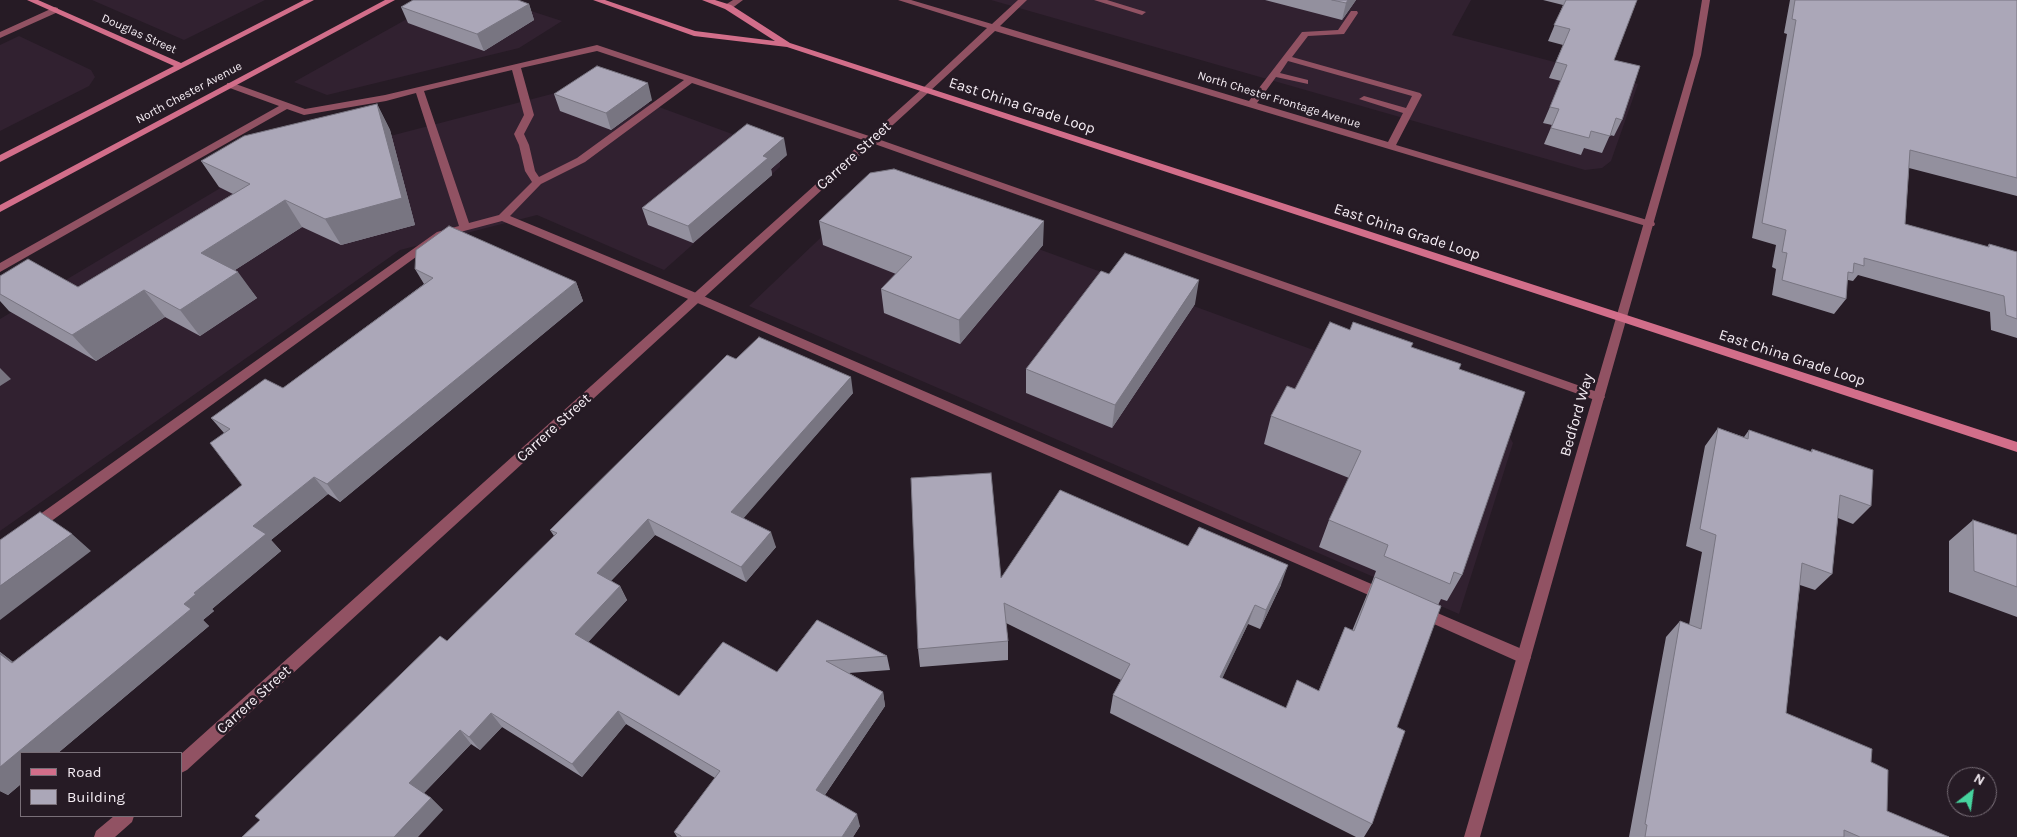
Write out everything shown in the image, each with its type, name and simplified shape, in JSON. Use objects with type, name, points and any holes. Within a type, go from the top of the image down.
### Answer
[{"type":"main road","name":"Douglas Street","points":[[31,0],[181,66]]},
{"type":"main road","name":"North Chester Avenue","points":[[0,159],[310,0]]},
{"type":"main road","name":"North Chester Avenue","points":[[0,209],[391,0]]},
{"type":"main road","name":"East China Grade Loop","points":[[597,0],[694,34],[788,45],[2017,447]]},
{"type":"main road","name":"East China Grade Loop","points":[[706,0],[728,8],[788,45]]},
{"type":"street","points":[[728,8],[739,0]]},
{"type":"street","name":"North Chester Frontage Avenue","points":[[902,0],[1650,224]]},
{"type":"street","name":"Carrere Street","points":[[182,764],[872,140],[1023,0]]},
{"type":"street","points":[[1098,0],[1142,12]]},
{"type":"street","name":"Bedford Way","points":[[1472,837],[1650,224],[1697,55],[1706,0]]},
{"type":"street","points":[[0,35],[55,10]]},
{"type":"street","points":[[1251,105],[1304,34],[1341,32],[1354,14]]},
{"type":"street","points":[[230,85],[304,112],[386,98],[596,48],[872,140],[1599,398]]},
{"type":"street","points":[[1286,58],[1417,95],[1391,146]]},
{"type":"street","points":[[516,67],[529,116],[519,134],[524,145],[530,171],[537,182]]},
{"type":"street","points":[[1274,74],[1306,82]]},
{"type":"street","points":[[24,533],[440,234],[503,217],[537,182],[581,160],[691,80]]},
{"type":"street","points":[[418,89],[466,228]]},
{"type":"street","points":[[1364,99],[1409,112]]},
{"type":"street","points":[[0,268],[286,106]]},
{"type":"street","points":[[503,217],[697,298],[1524,657]]},
{"type":"street","points":[[102,837],[125,817]]},
{"type":"shaded area","points":[[92,0],[265,0],[184,40]]},
{"type":"shaded area","points":[[441,0],[497,0],[562,21],[519,48],[327,95],[294,82]]},
{"type":"shaded area","points":[[991,0],[1471,0],[1452,35],[1638,84],[1611,161],[1602,168],[1585,170]]},
{"type":"shaded area","points":[[19,36],[91,70],[95,77],[89,86],[0,131],[0,45]]},
{"type":"shaded area","points":[[594,83],[770,148],[780,156],[780,167],[664,270],[537,215],[400,250],[0,531],[0,319],[244,174]]},
{"type":"shaded area","points":[[889,194],[1482,412],[1503,425],[1513,443],[1459,614],[749,306],[855,205]]},
{"type":"building","points":[[413,0],[518,0],[529,4],[477,34],[401,7]]},
{"type":"building","points":[[1332,0],[1348,0],[1346,3]]},
{"type":"building","points":[[1566,0],[1637,0],[1614,60],[1640,66],[1622,120],[1616,118],[1610,136],[1591,131],[1589,138],[1551,128],[1559,109],[1550,107],[1567,65],[1556,62],[1570,29],[1554,25]]},
{"type":"building","points":[[1795,0],[2017,0],[2017,178],[1910,150],[1905,224],[1989,247],[1989,244],[2017,252],[2017,319],[2006,315],[2004,296],[1864,258],[1864,266],[1854,263],[1853,273],[1848,272],[1846,299],[1782,280],[1787,253],[1782,252],[1786,230],[1762,223],[1796,20],[1792,19]]},
{"type":"building","points":[[597,66],[648,83],[606,113],[554,94]]},
{"type":"building","points":[[377,104],[402,198],[325,219],[285,200],[201,253],[238,272],[180,310],[144,290],[72,335],[0,294],[0,276],[28,259],[78,287],[250,184],[201,161],[244,136]]},
{"type":"building","points":[[747,124],[784,138],[763,156],[768,158],[688,226],[642,208]]},
{"type":"building","points":[[894,169],[1044,221],[959,320],[881,289],[912,257],[819,221],[870,173]]},
{"type":"building","points":[[449,226],[576,282],[327,484],[314,477],[253,526],[266,534],[194,593],[196,594],[184,604],[191,609],[0,767],[0,654],[12,663],[242,485],[210,443],[230,429],[211,418],[265,379],[283,388],[433,278],[415,269],[416,250]]},
{"type":"building","points":[[1125,253],[1199,280],[1115,405],[1026,369],[1101,271],[1109,274]]},
{"type":"building","points":[[1330,322],[1350,330],[1353,322],[1413,343],[1411,347],[1461,364],[1459,369],[1525,392],[1462,575],[1454,572],[1450,584],[1384,556],[1388,545],[1329,520],[1361,451],[1271,416],[1287,386],[1295,389]]},
{"type":"building","points":[[759,337],[851,377],[731,512],[771,532],[741,567],[648,519],[597,573],[620,586],[575,634],[679,696],[723,642],[777,672],[817,620],[887,656],[826,661],[883,692],[816,790],[857,814],[842,837],[681,837],[674,832],[720,771],[618,711],[572,764],[491,713],[469,737],[460,730],[409,783],[431,798],[394,837],[242,837],[260,820],[255,816],[440,636],[447,641],[557,533],[550,530],[727,355],[736,359]]},
{"type":"building","points":[[1718,428],[1748,439],[1749,430],[1812,452],[1812,449],[1873,470],[1871,506],[1840,495],[1832,574],[1802,563],[1786,713],[1872,749],[1871,762],[1888,770],[1887,811],[1949,837],[1860,837],[1844,830],[1844,837],[1645,837],[1647,825],[1645,824],[1680,621],[1701,629],[1716,535],[1700,529]]},
{"type":"building","points":[[991,473],[1001,578],[1060,490],[1188,546],[1199,527],[1288,565],[1266,610],[1255,605],[1220,677],[1286,708],[1297,680],[1319,691],[1345,627],[1354,631],[1375,577],[1441,606],[1397,727],[1405,731],[1372,824],[1113,695],[1130,664],[1004,603],[1008,641],[918,649],[911,478]]},
{"type":"building","points":[[40,512],[72,534],[0,586],[0,540]]},
{"type":"building","points":[[1973,520],[2017,535],[2017,587],[1974,571]]}]
